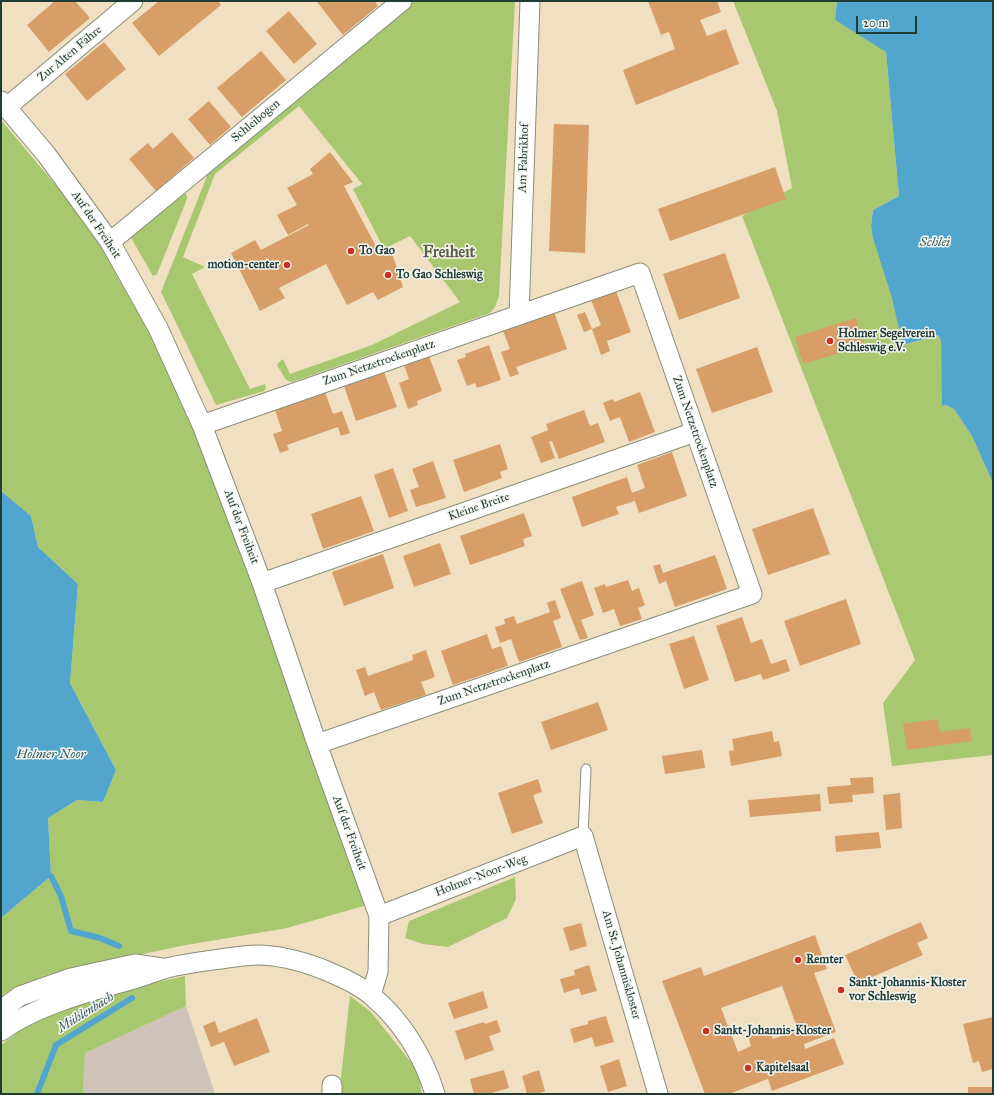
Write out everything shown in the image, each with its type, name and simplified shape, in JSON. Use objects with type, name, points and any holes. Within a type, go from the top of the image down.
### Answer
[{"type":"street","name":"Zur Alten Fähre","points":[[4,104],[133,1]]},
{"type":"street","name":"Schleibogen","points":[[110,242],[402,1]]},
{"type":"street","name":"Am Fabrikhof","points":[[519,315],[530,1]]},
{"type":"street","name":"Auf der Freiheit","points":[[4,104],[46,154],[110,242],[158,328],[202,425],[262,583],[317,744],[379,916],[378,972],[371,995]]},
{"type":"street","name":"Zum Netzetrockenplatz","points":[[202,425],[640,273],[752,594],[317,744]]},
{"type":"street","name":"Kleine Breite","points":[[262,583],[695,432]]},
{"type":"street","name":"Holmer-Noor-Weg","points":[[379,916],[583,836]]},
{"type":"street","name":"Am St. Johanniskloster","points":[[583,836],[658,1094]]},
{"type":"street","points":[[1,1030],[34,1012],[70,998],[139,978],[166,968],[192,962],[257,955],[281,957],[306,963],[341,976],[371,995],[399,1024],[419,1054],[430,1076],[435,1094]]},
{"type":"street","points":[[1,1010],[20,996],[71,978],[135,964],[166,968]]},
{"type":"lane","points":[[583,836],[586,769]]},
{"type":"shaded area","points":[[186,1006],[215,1094],[83,1094],[85,1053]]},
{"type":"green space","points":[[414,1],[515,1],[499,296],[495,307],[490,313],[292,382],[286,380],[277,365],[283,359],[290,374],[372,345],[460,302],[410,236],[384,249],[353,189],[362,184],[299,106],[215,174],[183,257],[205,267],[192,274],[250,389],[265,384],[266,388],[264,391],[216,405],[161,292],[209,171],[301,91]]},
{"type":"green space","points":[[733,1],[837,1],[835,20],[886,51],[899,196],[873,210],[871,226],[904,345],[938,335],[941,341],[943,406],[946,405],[954,409],[972,436],[991,479],[993,489],[993,755],[892,766],[883,703],[915,660],[742,216],[792,188],[777,111]]},
{"type":"green space","points":[[1,120],[74,207],[128,287],[200,433],[367,905],[287,928],[181,946],[52,973],[12,989],[1,996],[1,918],[51,876],[48,818],[77,800],[103,802],[116,770],[70,683],[78,584],[38,547],[31,516],[1,491]]},
{"type":"green space","points":[[184,193],[187,195],[187,199],[157,274],[153,276],[130,236]]},
{"type":"green space","points":[[515,877],[516,899],[507,918],[448,947],[423,944],[405,938],[409,921]]},
{"type":"green space","points":[[185,976],[186,1006],[85,1053],[83,1094],[1,1094],[1,1045],[35,1019],[85,998]]},
{"type":"green space","points":[[350,996],[371,1012],[418,1071],[422,1094],[341,1094],[340,1086]]},
{"type":"water","name":"Schlei","points":[[837,1],[993,1],[993,489],[991,479],[972,436],[954,409],[946,405],[942,406],[941,341],[938,335],[903,345],[891,295],[873,238],[871,226],[873,210],[899,196],[886,52],[835,20]]},
{"type":"water","name":"Holmer Noor","points":[[1,491],[31,516],[38,547],[78,584],[70,683],[116,770],[103,802],[77,800],[48,818],[51,876],[1,918]]},
{"type":"building","points":[[55,1],[75,1],[90,18],[49,52],[27,25]]},
{"type":"building","points":[[159,1],[218,1],[221,5],[159,56],[132,23]]},
{"type":"building","points":[[375,1],[378,6],[343,35],[317,2]]},
{"type":"building","points":[[648,1],[717,1],[721,12],[700,20],[707,36],[726,29],[739,64],[636,105],[623,70],[675,49],[669,32],[661,35]]},
{"type":"building","points":[[289,11],[317,44],[294,64],[266,31]]},
{"type":"building","points":[[104,42],[126,69],[87,101],[65,74]]},
{"type":"building","points":[[261,51],[286,80],[242,117],[217,88]]},
{"type":"building","points":[[209,101],[231,127],[210,145],[188,119]]},
{"type":"building","points":[[554,124],[589,125],[585,253],[549,251]]},
{"type":"building","points":[[172,132],[194,158],[156,191],[129,159],[148,143],[153,149]]},
{"type":"building","points":[[330,152],[353,182],[344,186],[381,256],[391,250],[403,287],[378,300],[373,292],[347,305],[326,264],[279,288],[285,298],[260,311],[231,253],[255,240],[261,250],[309,225],[308,224],[288,235],[277,215],[297,205],[287,188],[313,174],[310,169]]},
{"type":"building","points":[[775,167],[786,199],[670,241],[658,209]]},
{"type":"building","points":[[725,253],[740,298],[679,320],[663,274]]},
{"type":"building","points":[[616,291],[631,332],[607,341],[610,351],[601,355],[592,329],[601,325],[591,300]]},
{"type":"building","points":[[554,312],[567,349],[516,367],[519,374],[510,377],[501,352],[510,349],[503,331]]},
{"type":"building","points":[[585,312],[592,329],[584,332],[577,315]]},
{"type":"building","name":"Holmer Segelverein Schleswig e.V.","points":[[856,318],[864,346],[803,364],[795,337]]},
{"type":"building","points":[[489,345],[501,380],[477,388],[475,383],[467,386],[457,360],[466,357],[465,354]]},
{"type":"building","points":[[757,347],[773,392],[712,413],[696,369]]},
{"type":"building","points":[[429,356],[442,391],[417,401],[418,405],[408,409],[399,383],[409,379],[404,365]]},
{"type":"building","points":[[384,372],[397,407],[356,421],[344,386]]},
{"type":"building","points":[[325,392],[333,414],[342,411],[350,433],[341,436],[338,427],[287,445],[289,450],[280,453],[273,434],[282,431],[275,410]]},
{"type":"building","points":[[640,392],[655,432],[629,442],[620,417],[610,421],[603,403],[613,399],[614,402]]},
{"type":"building","points":[[584,410],[590,426],[598,423],[605,442],[559,459],[552,441],[549,442],[555,458],[541,463],[531,437],[548,430],[546,424]]},
{"type":"building","points":[[500,444],[508,469],[500,472],[502,478],[464,492],[453,460]]},
{"type":"building","points":[[672,452],[687,496],[639,513],[635,501],[616,507],[619,514],[582,527],[572,497],[627,477],[632,493],[645,488],[637,465]]},
{"type":"building","points":[[433,461],[446,498],[416,507],[410,490],[419,487],[412,469]]},
{"type":"building","points":[[393,468],[408,511],[389,518],[374,475]]},
{"type":"building","points":[[361,496],[374,531],[323,549],[311,514]]},
{"type":"building","points":[[813,508],[830,554],[768,575],[752,529]]},
{"type":"building","points":[[524,513],[532,536],[523,539],[525,546],[470,565],[460,536]]},
{"type":"building","points":[[440,543],[451,574],[414,587],[403,556]]},
{"type":"building","points":[[383,554],[394,588],[344,606],[332,572]]},
{"type":"building","points":[[715,555],[727,589],[675,607],[666,581],[659,584],[653,566],[660,564],[663,573]]},
{"type":"building","points":[[628,580],[632,591],[639,588],[645,605],[638,608],[642,619],[620,626],[614,609],[603,613],[594,588],[605,584],[606,587]]},
{"type":"building","points":[[582,581],[594,615],[581,620],[588,638],[580,640],[560,589]]},
{"type":"building","points":[[846,599],[861,644],[800,666],[784,621]]},
{"type":"building","points":[[555,600],[561,618],[553,621],[562,647],[519,662],[511,639],[500,643],[495,627],[505,624],[504,619],[514,616],[517,624],[550,612],[547,603]]},
{"type":"building","points":[[742,617],[751,643],[762,639],[771,664],[786,659],[790,671],[763,680],[761,674],[735,682],[716,626]]},
{"type":"building","points":[[487,634],[492,649],[501,646],[508,666],[453,685],[441,651]]},
{"type":"building","points":[[694,636],[709,680],[684,689],[669,644]]},
{"type":"building","points":[[426,650],[435,677],[421,682],[426,695],[381,710],[374,692],[365,696],[356,670],[365,667],[368,676],[413,660],[412,655]]},
{"type":"building","points":[[598,702],[608,730],[551,750],[541,722]]},
{"type":"building","points":[[938,719],[940,732],[970,728],[972,741],[907,750],[903,724]]},
{"type":"building","points":[[772,731],[774,742],[779,741],[782,756],[731,766],[729,751],[734,750],[732,739]]},
{"type":"building","points":[[702,750],[705,768],[665,774],[662,756]]},
{"type":"building","points":[[873,777],[874,793],[852,795],[853,802],[829,804],[827,787],[851,785],[850,778]]},
{"type":"building","points":[[538,779],[542,792],[533,795],[543,823],[512,834],[498,793]]},
{"type":"building","points":[[900,793],[902,828],[886,830],[883,795]]},
{"type":"building","points":[[820,794],[821,811],[750,817],[748,800]]},
{"type":"building","points":[[879,832],[881,848],[836,852],[835,836]]},
{"type":"building","points":[[921,922],[928,938],[917,943],[923,955],[858,983],[845,955]]},
{"type":"building","points":[[581,923],[587,946],[570,951],[563,928]]},
{"type":"building","points":[[815,935],[827,969],[814,973],[836,1032],[804,1044],[805,1049],[834,1038],[844,1064],[772,1091],[768,1079],[729,1094],[705,1094],[662,981],[701,967],[704,976]],"holes":[[[782,986],[798,1030],[773,1039],[768,1028],[748,1036],[751,1046],[738,1052],[721,1008]]]},
{"type":"building","points":[[589,965],[597,991],[581,995],[579,988],[564,993],[560,979],[575,975],[574,970]]},
{"type":"building","points":[[483,991],[488,1008],[454,1019],[448,1003]]},
{"type":"building","points":[[606,1016],[614,1042],[595,1047],[592,1037],[574,1043],[570,1029],[588,1024],[588,1021]]},
{"type":"building","points":[[993,1017],[993,1069],[982,1072],[979,1061],[973,1063],[963,1024]]},
{"type":"building","points":[[257,1018],[270,1052],[234,1066],[224,1042],[211,1047],[203,1026],[215,1021],[219,1033]]},
{"type":"building","points":[[497,1020],[501,1032],[489,1036],[494,1050],[465,1060],[455,1031],[484,1022],[485,1024]]},
{"type":"building","points":[[619,1059],[627,1086],[608,1092],[600,1066]]},
{"type":"building","points":[[504,1070],[509,1088],[488,1094],[474,1094],[470,1079]]},
{"type":"building","points":[[539,1070],[545,1091],[537,1094],[527,1094],[522,1076]]},
{"type":"building","points":[[968,1087],[993,1087],[993,1094],[968,1094]]},
{"type":"waterway","name":"Mühlenbach","points":[[51,876],[61,896],[71,931],[100,938],[119,946]]},
{"type":"waterway","name":"Mühlenbach","points":[[37,1094],[56,1045],[132,998]]},
{"type":"place","name":"To Gao","points":[[351,251]]},
{"type":"place","name":"motion-center","points":[[287,265]]},
{"type":"place","name":"To Gao Schleswig","points":[[388,275]]},
{"type":"place","name":"Holmer Segelverein Schleswig e.V.","points":[[830,341]]},
{"type":"place","name":"Remter","points":[[798,960]]},
{"type":"place","name":"Sankt-Johannis-Kloster vor Schleswig","points":[[841,990]]},
{"type":"place","name":"Sankt-Johannis-Kloster","points":[[706,1031]]},
{"type":"place","name":"Kapitelsaal","points":[[748,1068]]},
{"type":"district","name":"Freiheit","points":[[449,253]]}]
